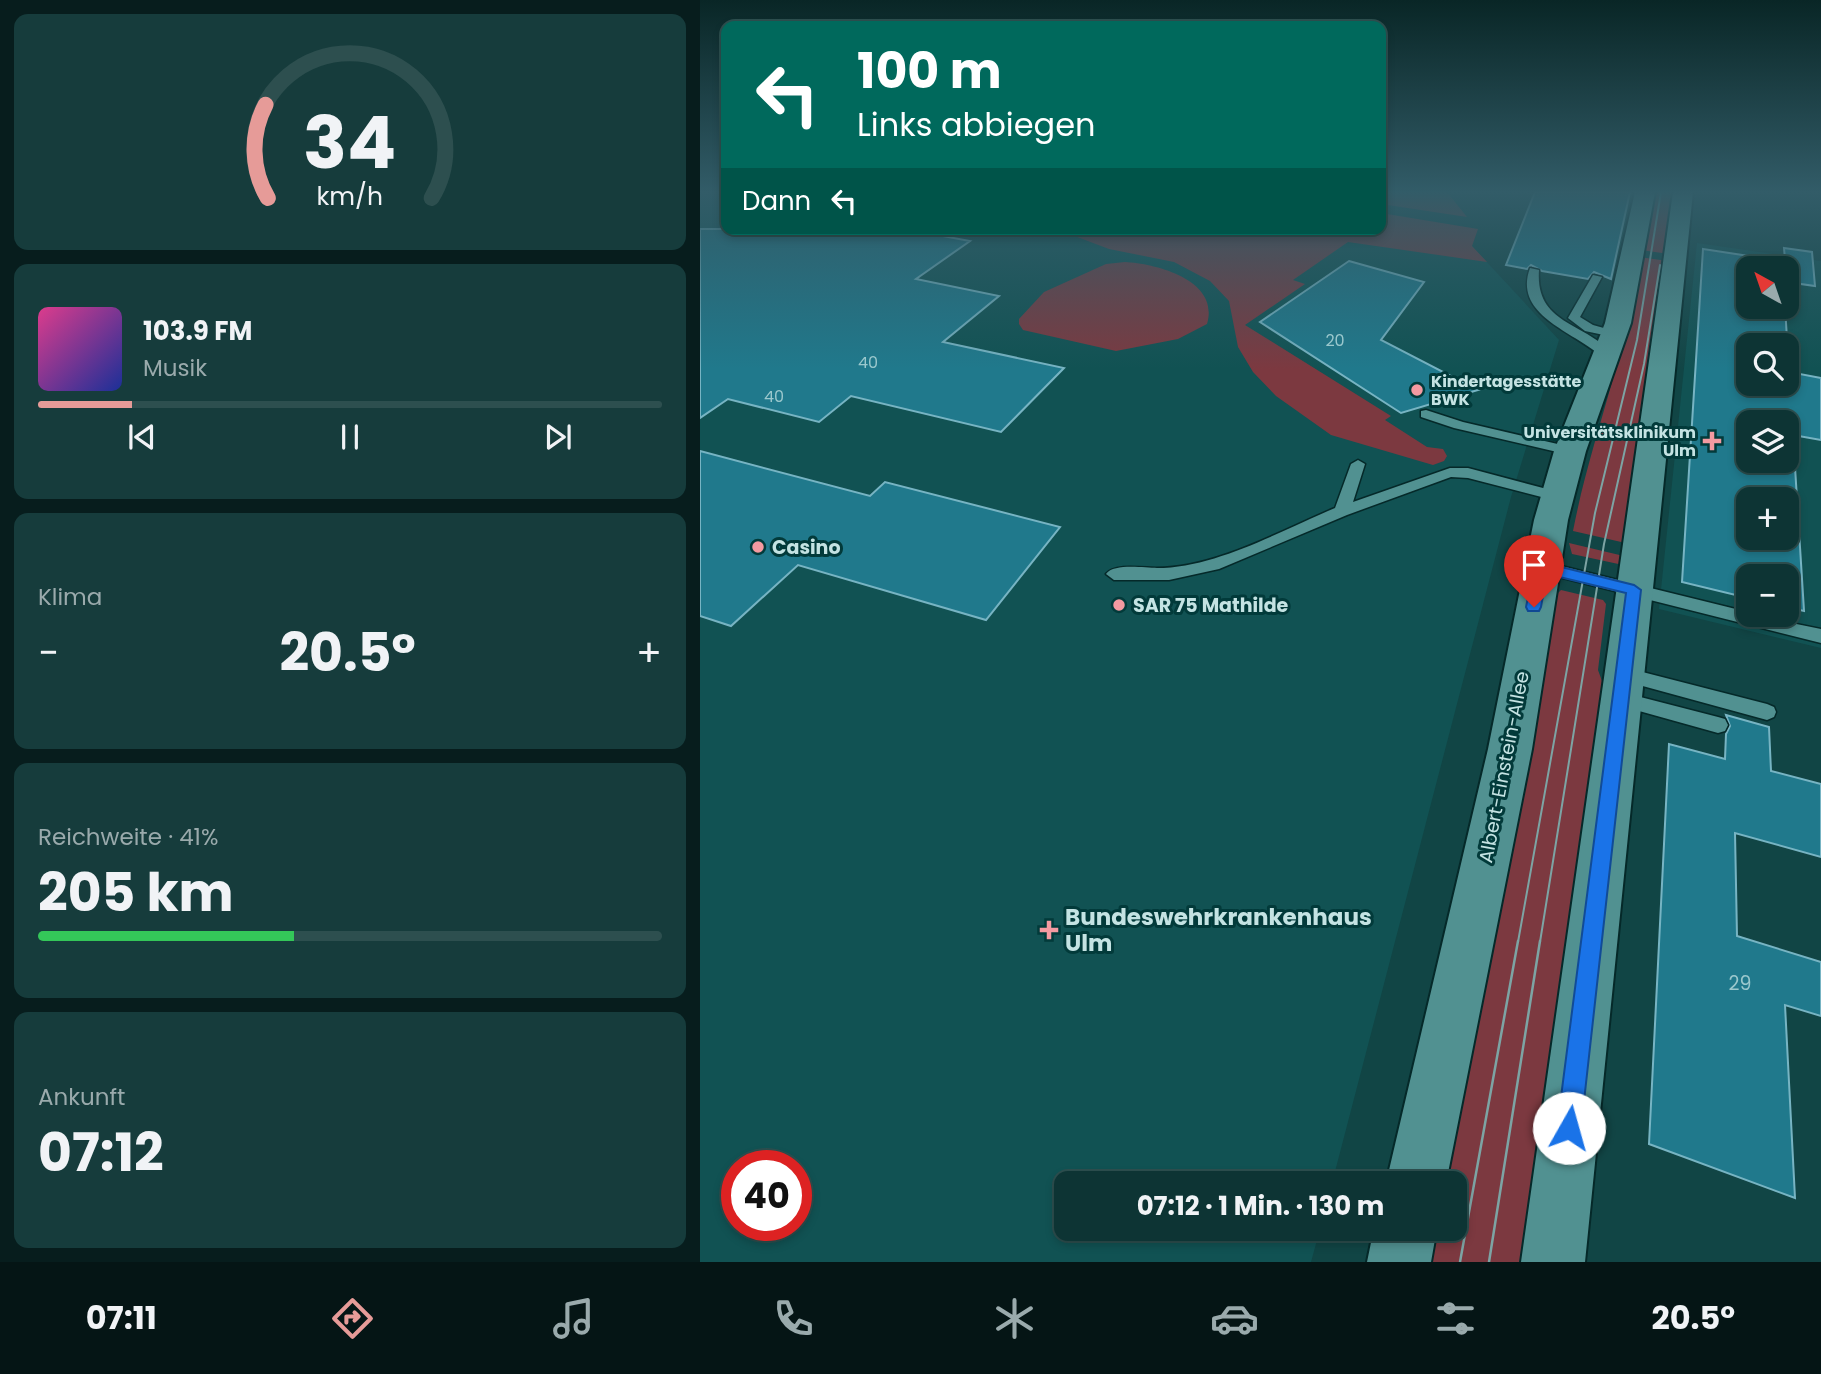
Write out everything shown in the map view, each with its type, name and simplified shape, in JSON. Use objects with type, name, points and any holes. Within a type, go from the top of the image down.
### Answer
[{"type":"street","name":"Albert-Einstein-Allee","points":[[1419,1171],[1510,749],[1541,567],[1557,496],[1570,451],[1611,346],[1632,251]]},
{"type":"street","points":[[1553,1262],[1676,251]]},
{"type":"street","points":[[1399,1262],[1403,1241]]},
{"type":"lane","points":[[1534,270],[1533,292],[1545,312],[1562,326],[1599,346],[1611,346]]},
{"type":"lane","points":[[1597,277],[1593,291],[1576,311],[1574,318],[1611,346]]},
{"type":"lane","points":[[1426,414],[1459,425],[1570,451]]},
{"type":"lane","points":[[1342,511],[1357,464]]},
{"type":"lane","points":[[1114,574],[1169,574],[1219,563],[1342,511],[1450,472],[1468,473],[1557,496]]},
{"type":"lane","points":[[1541,567],[1821,636]]},
{"type":"lane","points":[[1622,687],[1767,712]]},
{"type":"lane","points":[[1622,687],[1718,725]]},
{"type":"shaded area","name":"Bundeswehrkrankenhaus Ulm","points":[[700,251],[1477,251],[1559,340],[1511,497],[1335,1171],[1054,1171],[1054,1241],[1317,1241],[1311,1262],[700,1262]]},
{"type":"shaded area","points":[[1118,251],[1335,251],[1293,280],[1305,284],[1245,325],[1391,416],[1385,420],[1427,447],[1443,449],[1447,456],[1444,461],[1433,465],[1331,435],[1276,396],[1253,372],[1238,347],[1229,301],[1210,281],[1174,262]]},
{"type":"shaded area","points":[[1410,251],[1477,251],[1487,262]]},
{"type":"shaded area","points":[[1647,251],[1669,251],[1669,254]]},
{"type":"shaded area","name":"Universitätsklinikum Ulm","points":[[1696,251],[1751,251],[1787,256],[1736,256],[1736,319],[1799,319],[1799,258],[1821,261],[1821,648],[1659,609]]},
{"type":"shaded area","points":[[1639,257],[1668,261],[1630,544],[1573,531],[1589,462],[1627,326]]},
{"type":"shaded area","points":[[1125,262],[1169,271],[1196,286],[1209,309],[1207,324],[1178,339],[1116,351],[1023,330],[1019,324],[1019,319],[1044,292],[1106,264]]},
{"type":"shaded area","points":[[1569,543],[1628,557],[1623,565],[1572,554]]},
{"type":"shaded area","points":[[1561,590],[1603,600],[1606,604],[1598,670],[1607,695],[1534,1262],[1417,1262],[1421,1241],[1467,1241],[1467,1171],[1436,1171],[1555,596]]},
{"type":"building","points":[[700,251],[956,251],[916,279],[999,296],[943,342],[1064,368],[1001,432],[851,396],[819,422],[728,399],[700,418]]},
{"type":"building","points":[[1512,251],[1617,251],[1611,279],[1594,272],[1588,279],[1542,271],[1531,265],[1527,269],[1506,265]]},
{"type":"building","points":[[1703,251],[1749,256],[1736,256],[1736,319],[1786,319],[1787,333],[1736,333],[1736,396],[1799,396],[1799,374],[1821,378],[1821,440],[1799,436],[1799,410],[1736,410],[1736,473],[1795,473],[1796,487],[1736,487],[1736,550],[1799,550],[1799,531],[1804,611],[1799,610],[1799,564],[1736,564],[1736,595],[1682,582]]},
{"type":"building","points":[[1784,251],[1812,252],[1815,286],[1799,284],[1799,256],[1785,256]]},
{"type":"building","points":[[1349,261],[1424,282],[1381,340],[1478,390],[1401,413],[1260,322]]},
{"type":"building","points":[[700,451],[870,496],[885,482],[1060,527],[986,620],[798,565],[731,626],[700,616]]},
{"type":"building","points":[[1726,715],[1769,727],[1771,771],[1821,784],[1821,857],[1735,833],[1737,936],[1821,962],[1821,1016],[1785,1005],[1795,1198],[1649,1144],[1669,744],[1725,759],[1726,734],[1730,726]]},
{"type":"tram line","points":[[1518,942],[1595,513],[1637,340],[1651,251]]},
{"type":"tram line","points":[[1540,942],[1604,544],[1644,364],[1660,265]]},
{"type":"tram line","points":[[1460,1262],[1518,941]]},
{"type":"tram line","points":[[1489,1262],[1540,941]]},
{"type":"place","name":"Kindertagesstätte BWK","points":[[1417,390]]},
{"type":"place","name":"Universitätsklinikum Ulm","points":[[1712,441]]},
{"type":"place","name":"Casino","points":[[758,547]]},
{"type":"place","name":"SAR 75 Mathilde","points":[[1119,605]]},
{"type":"place","name":"Bundeswehrkrankenhaus Ulm","points":[[1049,930]]},
{"type":"route","points":[[1534,607],[1541,567],[1634,590],[1569,1128]]}]
